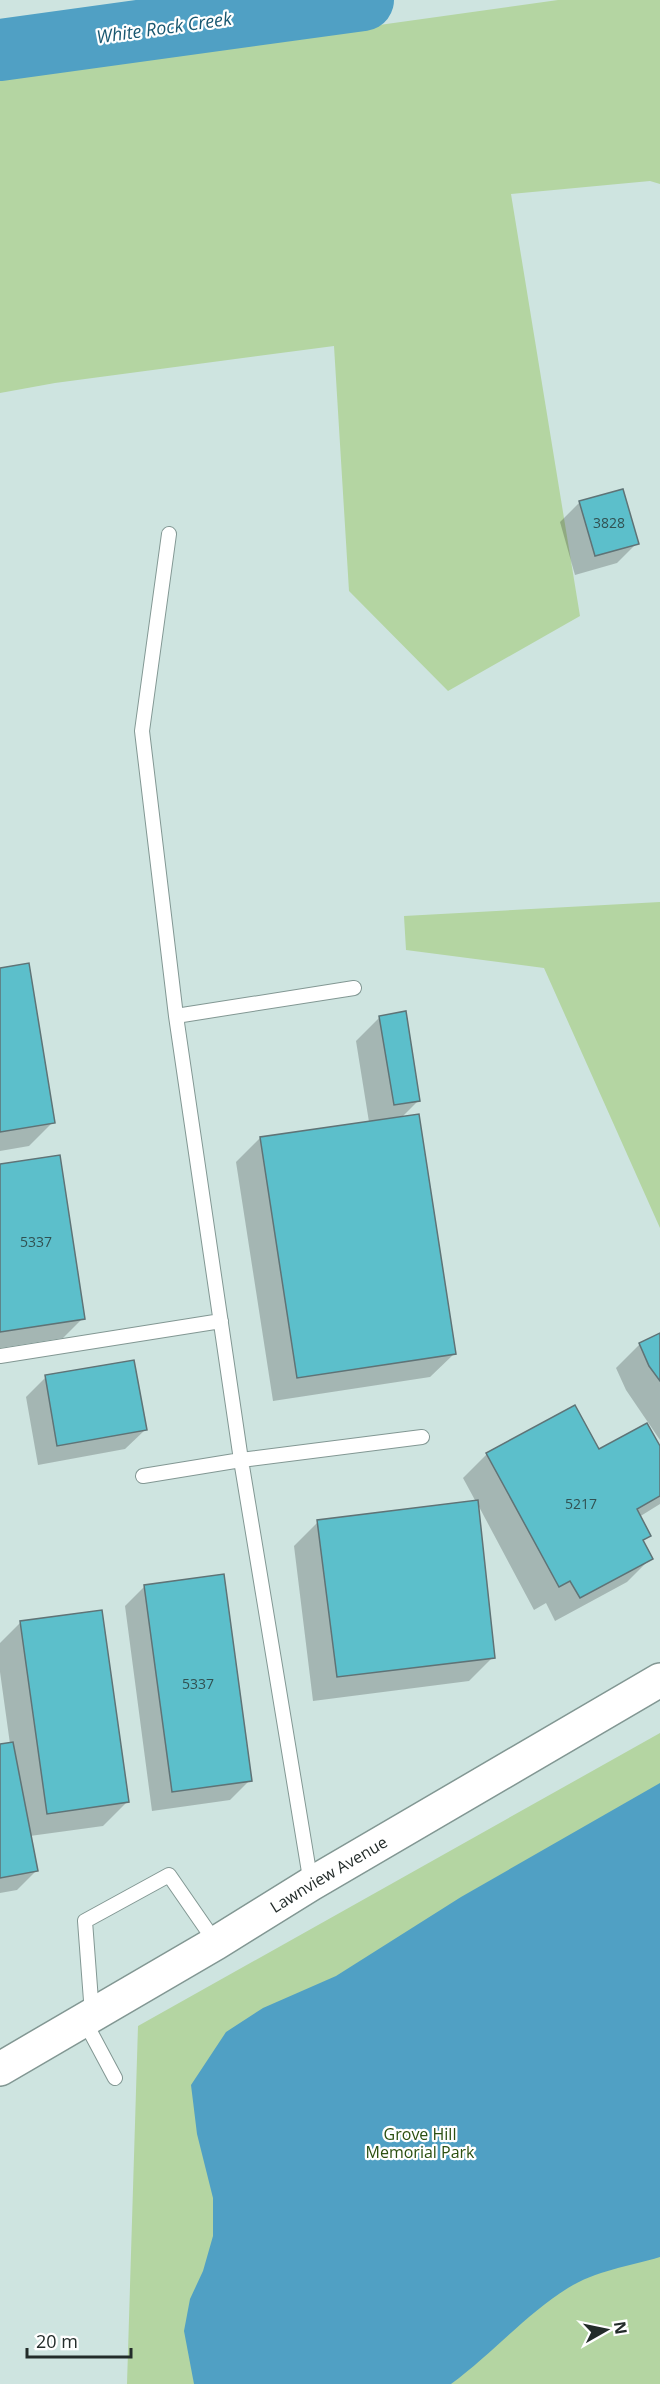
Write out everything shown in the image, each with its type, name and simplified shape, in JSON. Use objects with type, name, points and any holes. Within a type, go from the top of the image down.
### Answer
[{"type":"street","name":"Lawnview Avenue","points":[[0,2069],[660,1680]]},
{"type":"lane","points":[[170,534],[142,730],[177,1016],[241,1460],[311,1884]]},
{"type":"lane","points":[[177,1016],[354,988]]},
{"type":"lane","points":[[0,1356],[221,1321]]},
{"type":"lane","points":[[143,1476],[241,1460],[422,1437]]},
{"type":"lane","points":[[115,2078],[88,2018],[85,1922],[169,1875],[216,1943]]},
{"type":"green space","points":[[558,0],[660,0],[660,184],[650,181],[511,194],[580,616],[448,691],[349,591],[334,346],[55,383],[0,393],[0,78]]},
{"type":"green space","points":[[660,902],[660,1228],[544,968],[406,950],[404,916]]},
{"type":"green space","name":"Grove Hill Memorial Park","points":[[660,1733],[660,2384],[127,2384],[138,2026]]},
{"type":"water","name":"Grove Hill Memorial Park","points":[[660,1783],[660,2257],[601,2273],[568,2288],[537,2310],[451,2384],[194,2384],[184,2331],[190,2299],[203,2271],[213,2236],[213,2198],[197,2134],[191,2085],[226,2032],[263,2008],[336,1976],[461,1897]]},
{"type":"building","points":[[623,489],[639,544],[595,556],[579,501]]},
{"type":"building","points":[[29,963],[55,1123],[0,1132],[0,968]]},
{"type":"building","points":[[406,1011],[420,1101],[394,1105],[379,1016]]},
{"type":"building","points":[[419,1114],[456,1354],[297,1378],[260,1137]]},
{"type":"building","points":[[60,1155],[85,1319],[0,1332],[0,1164]]},
{"type":"building","points":[[660,1333],[660,1381],[649,1366],[639,1343]]},
{"type":"building","points":[[134,1360],[147,1430],[57,1446],[45,1375]]},
{"type":"building","points":[[575,1405],[599,1449],[647,1423],[660,1446],[660,1496],[637,1509],[651,1536],[643,1540],[653,1559],[580,1598],[570,1581],[559,1587],[486,1453]]},
{"type":"building","points":[[478,1500],[495,1658],[337,1677],[317,1520]]},
{"type":"building","points":[[224,1574],[252,1781],[172,1792],[144,1585]]},
{"type":"building","points":[[102,1610],[129,1802],[47,1814],[20,1621]]},
{"type":"building","points":[[13,1742],[38,1871],[0,1878],[0,1744]]},
{"type":"waterway","name":"White Rock Creek","points":[[0,50],[363,0]]}]
